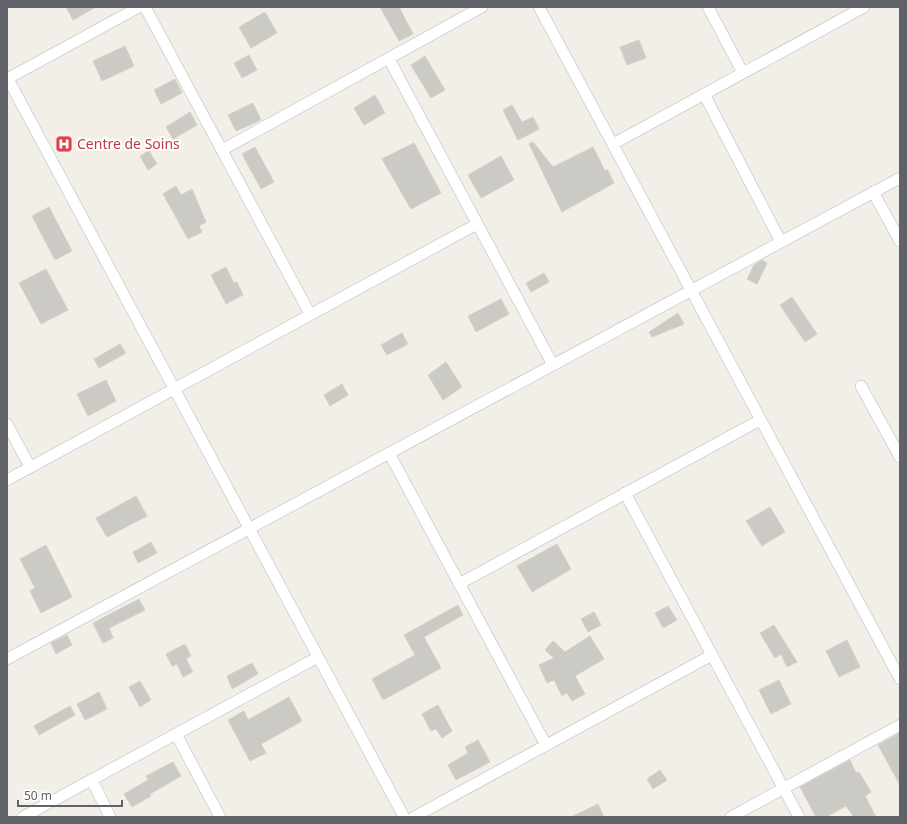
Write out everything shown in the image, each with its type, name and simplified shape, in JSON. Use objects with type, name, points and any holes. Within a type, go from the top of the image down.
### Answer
[{"type":"street","points":[[138,7],[7,78],[404,817]]},
{"type":"street","points":[[145,7],[310,314]]},
{"type":"street","points":[[222,150],[389,60],[482,7]]},
{"type":"street","points":[[539,7],[900,679]]},
{"type":"street","points":[[708,7],[743,73]]},
{"type":"street","points":[[612,144],[864,7]]},
{"type":"street","points":[[389,60],[552,365]]},
{"type":"street","points":[[704,94],[780,242]]},
{"type":"street","points":[[7,659],[900,178]]},
{"type":"street","points":[[873,192],[900,242]]},
{"type":"street","points":[[7,480],[477,224]]},
{"type":"street","points":[[861,386],[900,457]]},
{"type":"street","points":[[459,584],[760,420]]},
{"type":"street","points":[[7,424],[30,467]]},
{"type":"street","points":[[389,453],[546,746]]},
{"type":"street","points":[[626,493],[799,817]]},
{"type":"street","points":[[414,817],[712,655]]},
{"type":"street","points":[[23,817],[318,657]]},
{"type":"street","points":[[731,817],[900,726]]},
{"type":"street","points":[[176,734],[220,817]]},
{"type":"street","points":[[92,780],[110,817]]},
{"type":"building","points":[[66,7],[96,7],[73,20]]},
{"type":"building","points":[[380,7],[399,7],[413,34],[399,41]]},
{"type":"building","points":[[265,12],[277,33],[251,48],[239,27]]},
{"type":"building","points":[[639,40],[646,58],[627,65],[620,47]]},
{"type":"building","points":[[125,46],[134,66],[102,81],[93,61]]},
{"type":"building","points":[[249,55],[257,70],[242,78],[234,63]]},
{"type":"building","points":[[425,56],[445,90],[431,98],[411,65]]},
{"type":"building","points":[[175,79],[182,93],[161,104],[154,90]]},
{"type":"building","points":[[375,95],[385,113],[364,125],[354,108]]},
{"type":"building","points":[[253,103],[261,120],[236,131],[228,115]]},
{"type":"building","points":[[512,105],[522,122],[533,117],[539,129],[518,140],[503,110]]},
{"type":"building","points":[[190,112],[197,125],[173,139],[166,127]]},
{"type":"building","points":[[533,142],[553,167],[593,147],[605,171],[607,169],[614,183],[562,212],[529,144]]},
{"type":"building","points":[[414,143],[441,193],[411,209],[382,159]]},
{"type":"building","points":[[255,147],[274,182],[261,189],[242,154]]},
{"type":"building","points":[[149,151],[157,164],[148,170],[140,156]]},
{"type":"building","points":[[501,156],[514,180],[481,198],[468,175]]},
{"type":"building","points":[[176,186],[181,195],[192,189],[206,222],[199,226],[202,232],[188,239],[163,194]]},
{"type":"building","points":[[49,207],[72,251],[55,260],[32,216]]},
{"type":"building","points":[[762,260],[767,263],[757,284],[747,279],[754,265]]},
{"type":"building","points":[[226,267],[234,283],[237,282],[243,295],[226,304],[211,275]]},
{"type":"building","points":[[46,269],[68,310],[41,324],[19,283]]},
{"type":"building","points":[[544,273],[549,282],[531,292],[526,283]]},
{"type":"building","points":[[792,297],[817,334],[805,342],[780,305]]},
{"type":"building","points":[[501,299],[509,314],[476,332],[468,316]]},
{"type":"building","points":[[678,313],[684,324],[652,337],[649,332]]},
{"type":"building","points":[[402,333],[408,344],[387,355],[381,345]]},
{"type":"building","points":[[120,344],[126,353],[99,368],[94,359]]},
{"type":"building","points":[[446,362],[462,387],[443,400],[428,375]]},
{"type":"building","points":[[106,380],[116,401],[88,416],[77,394]]},
{"type":"building","points":[[342,384],[348,395],[330,406],[324,395]]},
{"type":"building","points":[[136,496],[147,516],[107,537],[96,518]]},
{"type":"building","points":[[770,507],[785,532],[762,546],[746,521]]},
{"type":"building","points":[[151,542],[157,553],[138,563],[133,552]]},
{"type":"building","points":[[557,544],[571,569],[532,592],[517,566]]},
{"type":"building","points":[[46,545],[72,597],[41,613],[30,591],[35,588],[20,559]]},
{"type":"building","points":[[139,599],[145,610],[109,628],[113,638],[103,643],[93,623]]},
{"type":"building","points":[[458,605],[463,615],[424,637],[441,668],[383,700],[372,679],[415,655],[404,635]]},
{"type":"building","points":[[668,606],[677,620],[663,628],[655,613]]},
{"type":"building","points":[[594,612],[601,625],[588,632],[581,619]]},
{"type":"building","points":[[774,625],[797,662],[787,667],[781,654],[775,658],[760,633]]},
{"type":"building","points":[[67,635],[72,645],[56,654],[51,643]]},
{"type":"building","points":[[590,636],[604,659],[575,676],[585,694],[572,701],[567,693],[562,696],[554,680],[547,683],[539,665],[554,658],[545,650],[553,641],[565,652]]},
{"type":"building","points":[[847,640],[860,667],[839,677],[826,651]]},
{"type":"building","points":[[185,644],[191,656],[186,659],[193,672],[183,677],[177,664],[172,666],[166,654]]},
{"type":"building","points":[[252,663],[258,674],[232,689],[227,676]]},
{"type":"building","points":[[779,680],[791,704],[771,714],[759,690]]},
{"type":"building","points":[[140,681],[151,700],[140,707],[129,687]]},
{"type":"building","points":[[99,692],[107,709],[85,720],[77,704]]},
{"type":"building","points":[[289,697],[302,721],[261,744],[266,753],[250,761],[228,720],[244,711],[248,720]]},
{"type":"building","points":[[438,705],[452,731],[442,738],[436,729],[431,731],[422,714]]},
{"type":"building","points":[[70,706],[75,715],[39,735],[34,726]]},
{"type":"building","points":[[900,733],[900,785],[878,745]]},
{"type":"building","points":[[478,740],[490,762],[456,780],[448,765],[468,753],[465,747]]},
{"type":"building","points":[[850,760],[856,773],[859,772],[871,792],[865,796],[876,817],[854,817],[846,806],[826,817],[816,817],[800,787]]},
{"type":"building","points":[[173,762],[181,776],[150,794],[151,796],[132,807],[124,794],[148,780],[146,776]]},
{"type":"building","points":[[660,770],[667,780],[653,789],[647,779]]},
{"type":"building","points":[[598,804],[604,817],[571,817]]},
{"type":"place","name":"Centre de Soins","points":[[64,144]]}]
